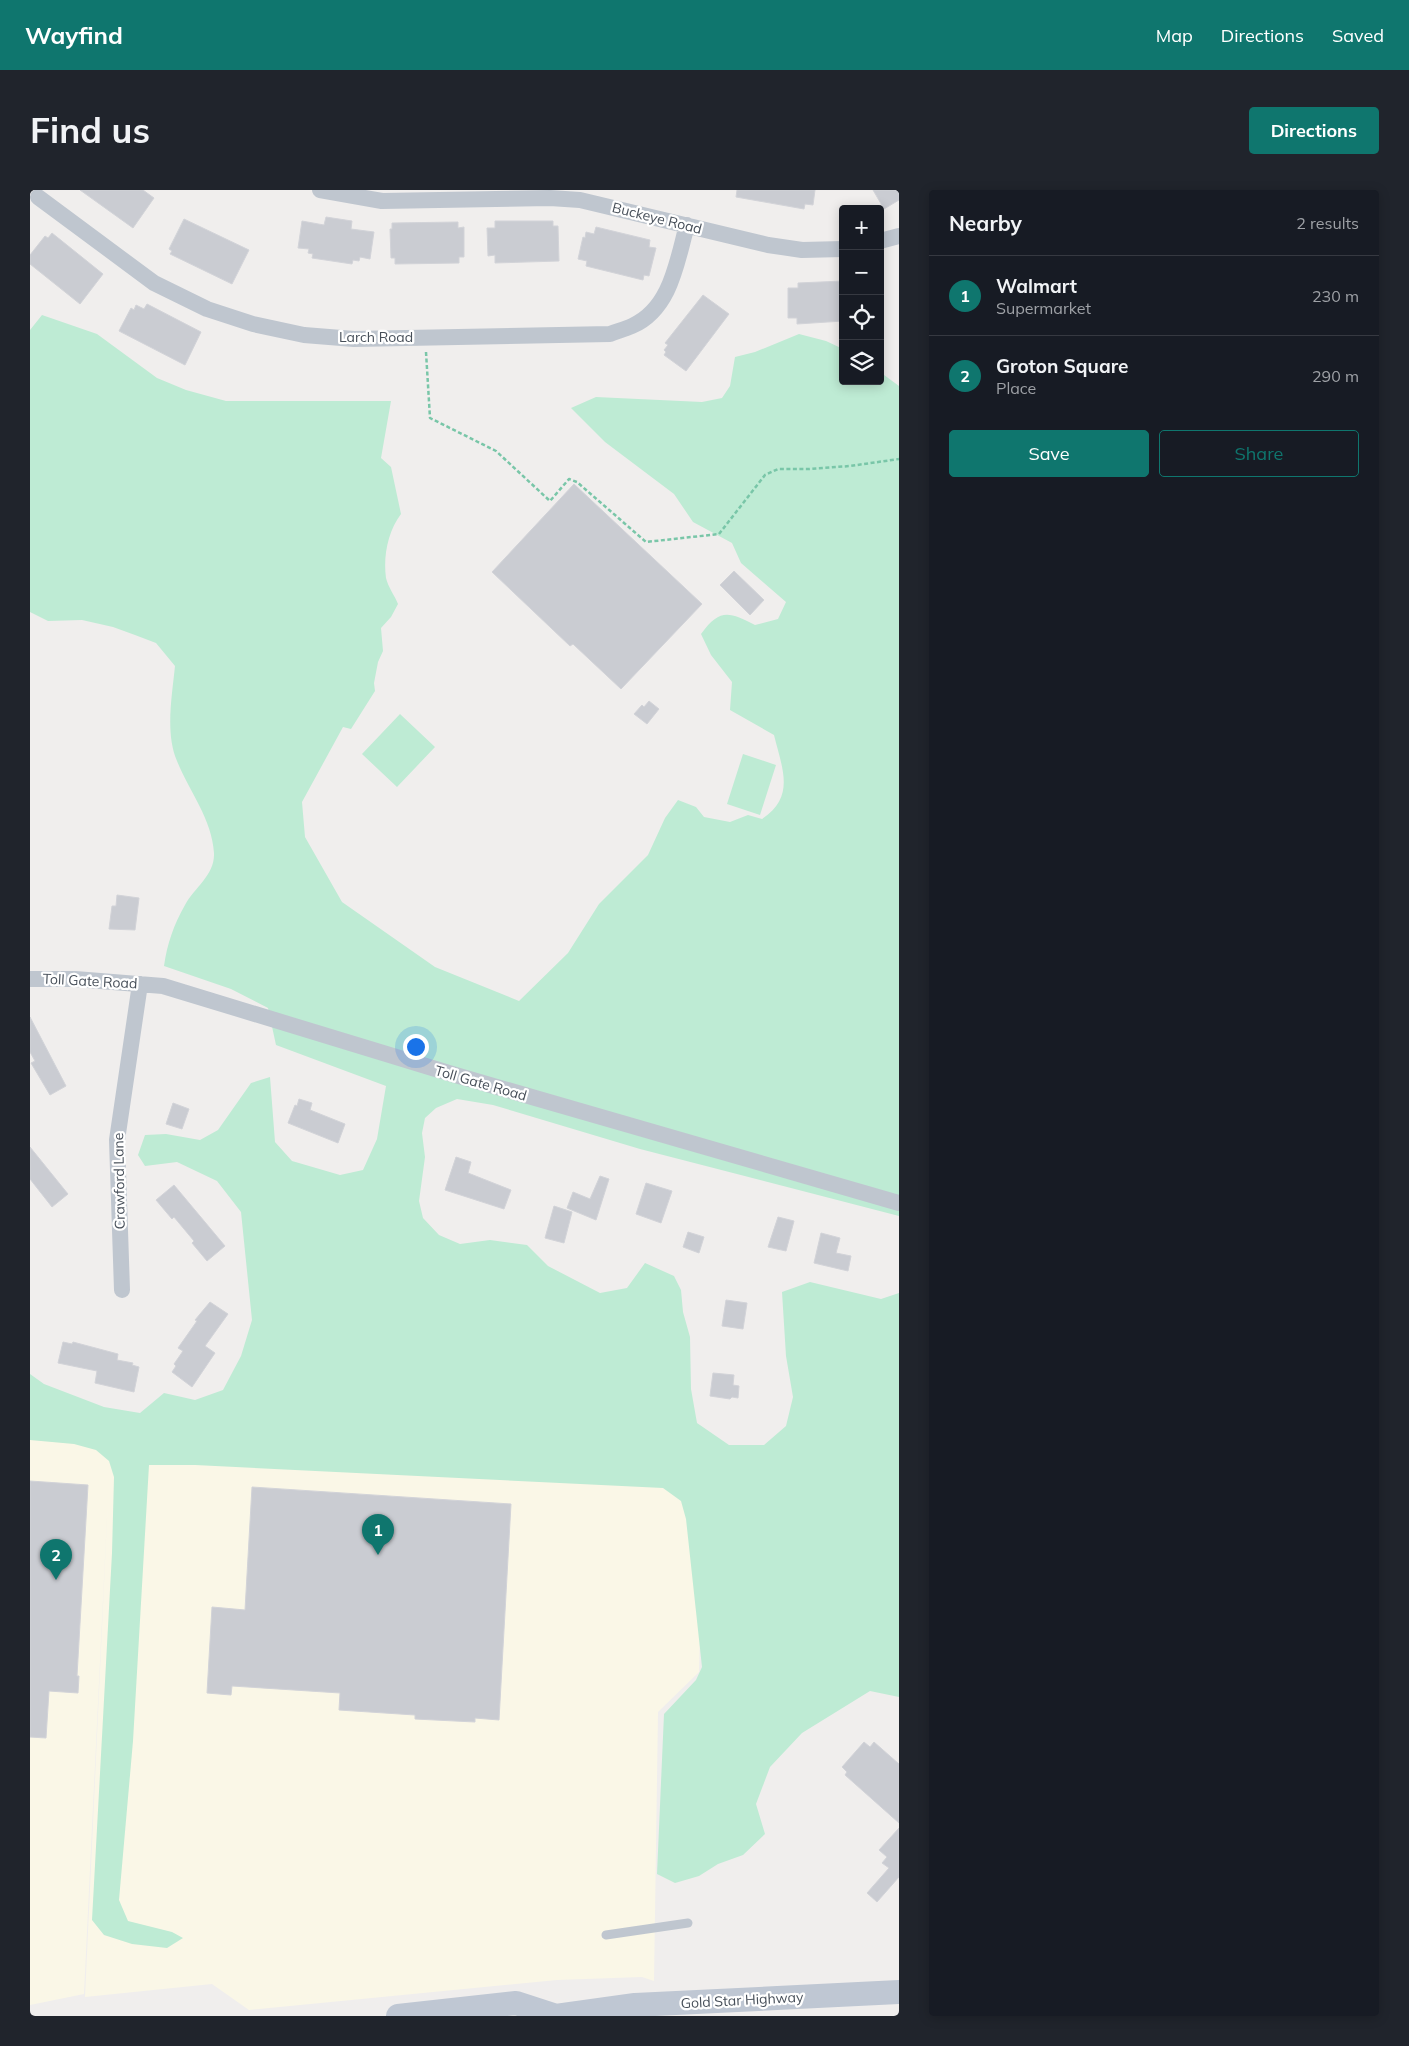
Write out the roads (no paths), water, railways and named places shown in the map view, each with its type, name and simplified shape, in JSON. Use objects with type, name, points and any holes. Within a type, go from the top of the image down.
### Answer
[{"type":"main road","name":"Gold Star Highway","points":[[398,2016],[516,2003],[556,2016],[635,2005],[899,1992]]},
{"type":"street","name":"Buckeye Road","points":[[320,190],[382,201],[415,196],[580,200],[768,245],[794,249],[839,249]]},
{"type":"street","name":"Larch Road","points":[[36,198],[154,283],[208,309],[253,324],[304,335],[354,339],[610,334],[633,326],[653,312],[666,293],[687,225]]},
{"type":"street","points":[[884,241],[899,236]]},
{"type":"street","name":"Toll Gate Road","points":[[30,979],[75,979],[163,986],[461,1077],[899,1203]]},
{"type":"street","name":"Crawford Lane","points":[[122,1290],[117,1140],[140,984]]},
{"type":"lane","points":[[606,1935],[688,1923]]},
{"type":"place","name":"Walmart","points":[[378,1555]]},
{"type":"place","name":"Groton Square","points":[[56,1580]]}]
